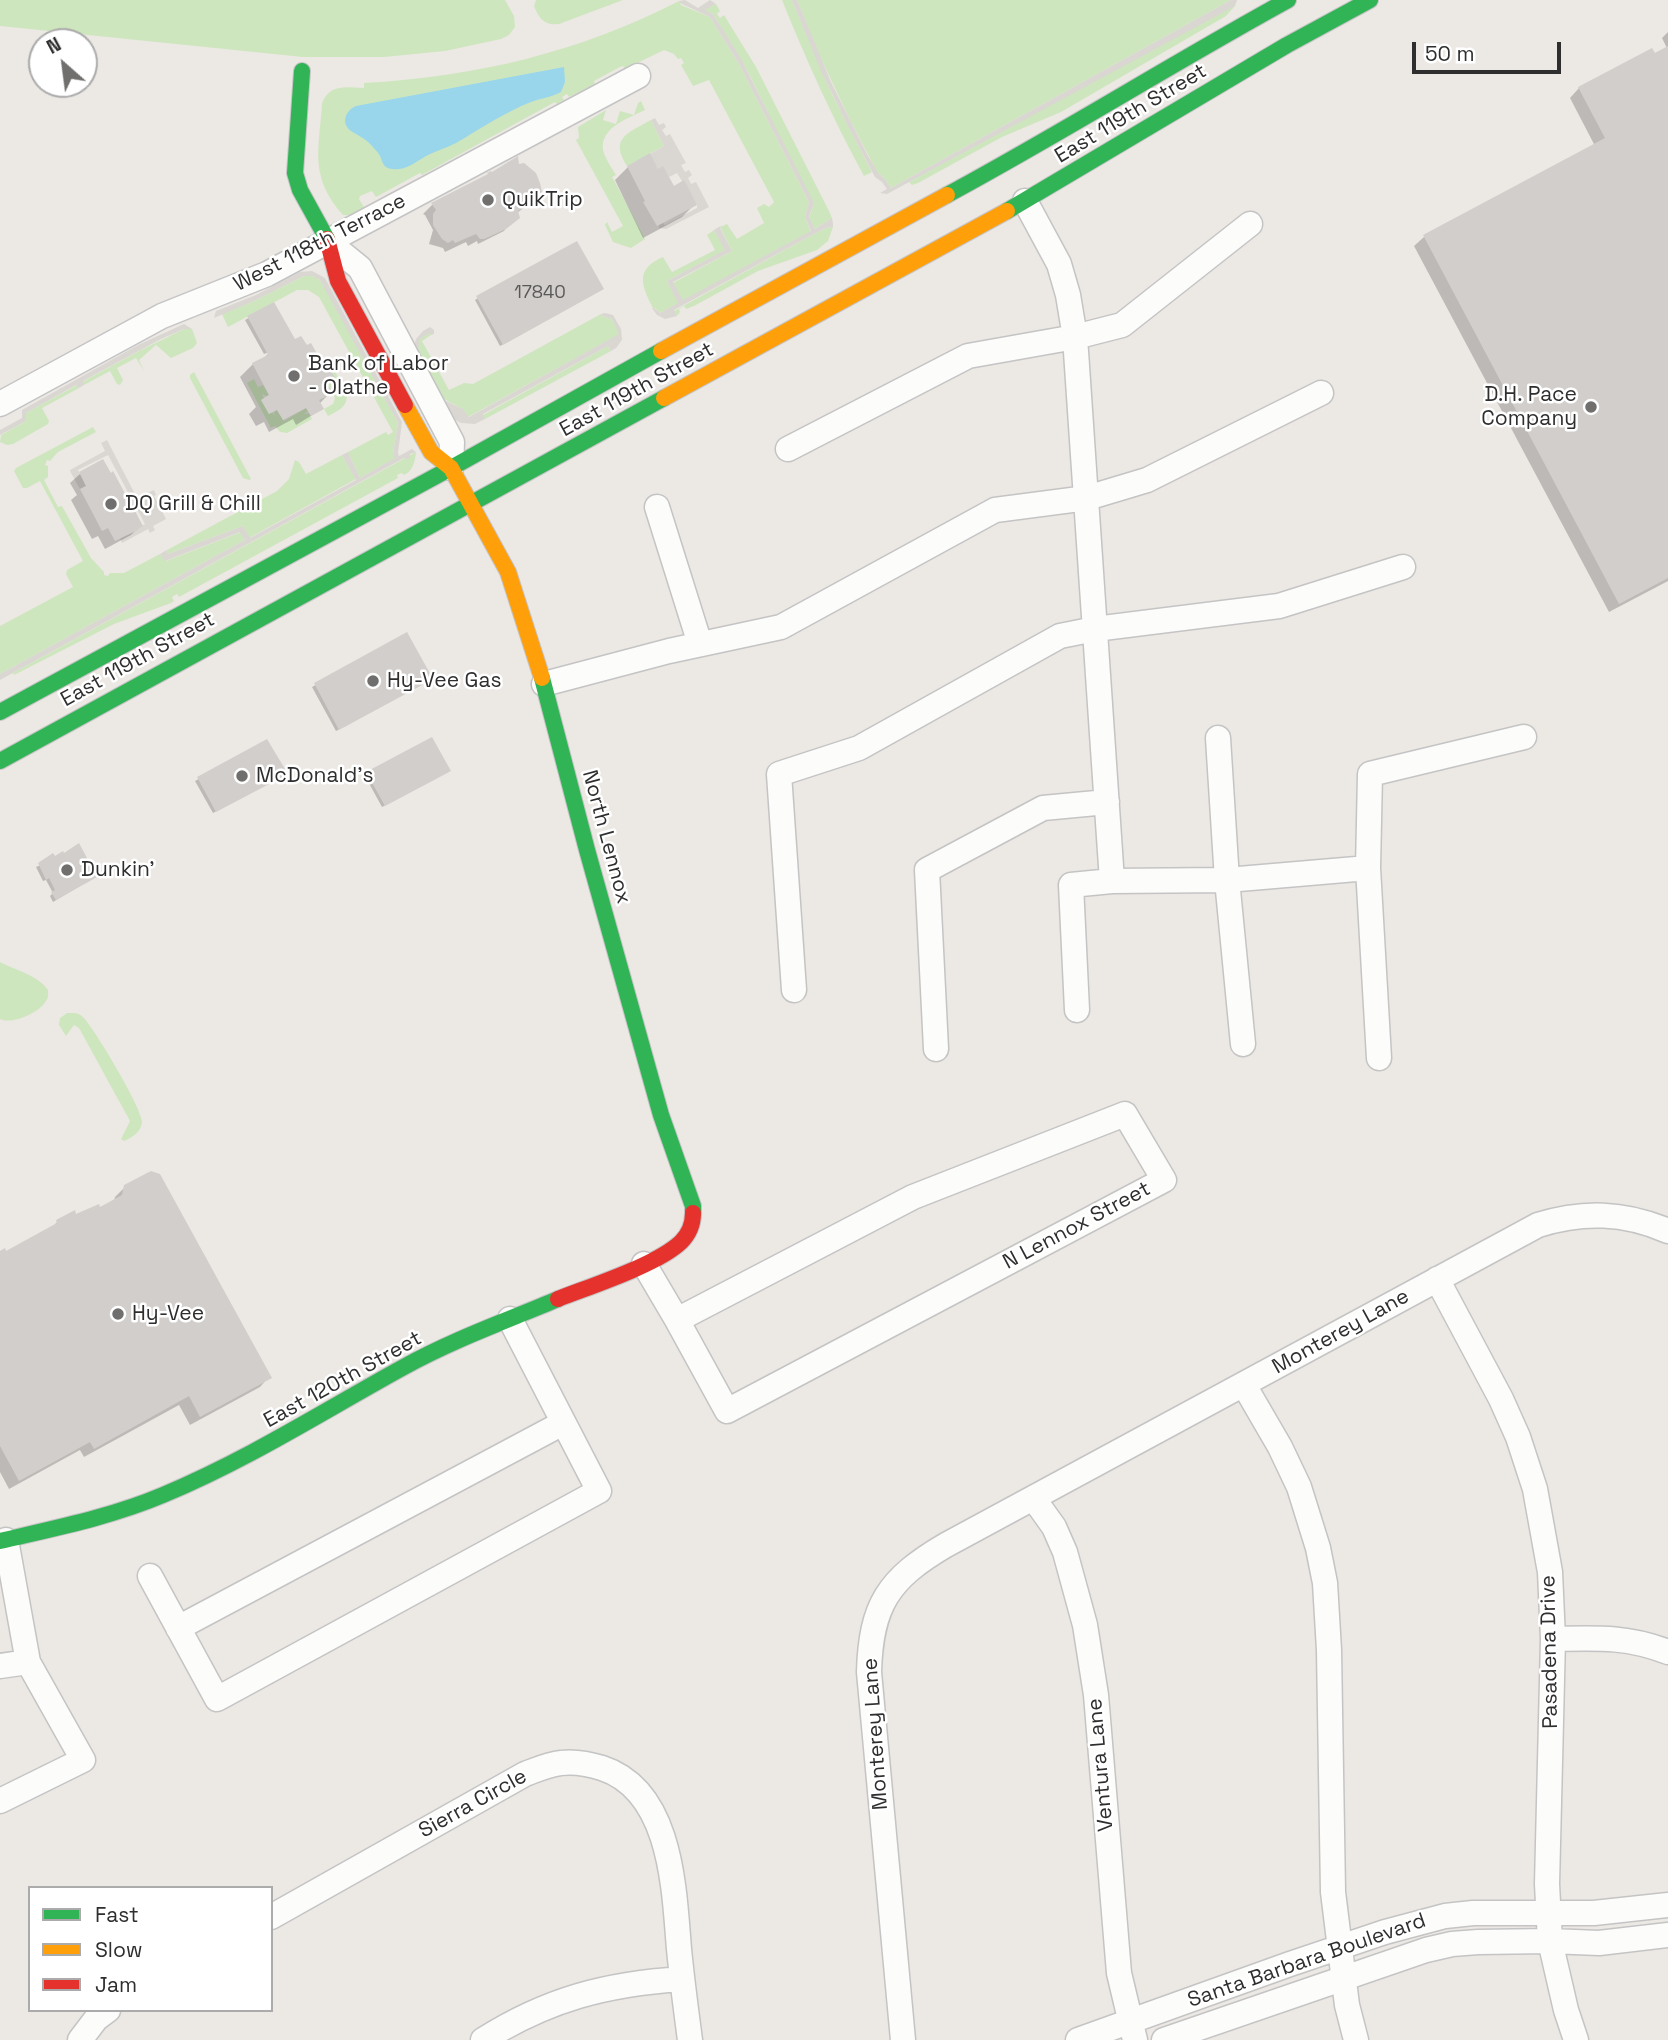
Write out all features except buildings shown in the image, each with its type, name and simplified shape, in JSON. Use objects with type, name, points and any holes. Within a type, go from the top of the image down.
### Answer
[{"type":"main road","name":"East 119th Street","points":[[0,712],[452,468],[654,354],[1012,159],[1288,0]]},
{"type":"main road","name":"East 119th Street","points":[[0,761],[1025,201],[1287,45],[1370,0]]},
{"type":"main road","points":[[302,71],[295,173],[300,190],[328,242]]},
{"type":"main road","name":"North Lennox","points":[[452,468],[508,572],[544,684],[661,1115],[693,1206],[692,1227]]},
{"type":"main road","name":"East 120th Street","points":[[3,1540],[88,1520],[172,1491],[238,1461],[312,1421],[393,1372],[673,1250],[692,1227]]},
{"type":"street","name":"West 118th Terrace","points":[[0,404],[162,316],[267,274],[638,76]]},
{"type":"street","points":[[1025,201],[1059,264],[1069,295],[1075,337],[1112,881]]},
{"type":"street","points":[[788,449],[968,356],[1075,337],[1122,325],[1250,224]]},
{"type":"street","points":[[328,242],[360,268],[452,442],[452,468]]},
{"type":"street","points":[[544,684],[669,650],[781,627],[995,510],[1087,498],[1147,480],[1321,393]]},
{"type":"street","points":[[657,507],[700,644]]},
{"type":"street","points":[[794,990],[779,774],[859,748],[1060,636],[1279,606],[1403,567]]},
{"type":"street","points":[[1379,1058],[1368,868],[1370,774],[1524,737]]},
{"type":"street","points":[[1218,738],[1227,880],[1243,1044]]},
{"type":"street","points":[[936,1049],[927,870],[1043,808],[1107,802]]},
{"type":"street","points":[[1077,1010],[1071,885],[1112,881],[1227,880],[1368,868]]},
{"type":"street","name":"N Lennox Street","points":[[644,1264],[727,1411],[1164,1180],[1125,1114],[913,1198],[677,1320]]},
{"type":"street","points":[[1437,1279],[1538,1225],[1560,1218],[1606,1214],[1629,1217],[1668,1231]]},
{"type":"street","name":"Monterey Lane","points":[[904,2040],[869,1672],[870,1641],[874,1623],[881,1605],[899,1579],[927,1556],[1437,1279]]},
{"type":"street","name":"Pasadena Drive","points":[[1437,1279],[1509,1418],[1535,1489],[1550,1572],[1553,1639],[1547,1884],[1550,1941],[1566,2011],[1576,2040]]},
{"type":"street","points":[[150,1576],[217,1699],[599,1491],[510,1319]]},
{"type":"street","points":[[1244,1385],[1280,1447],[1299,1487],[1318,1548],[1325,1583],[1329,1650],[1333,1892],[1347,2005],[1356,2040]]},
{"type":"street","points":[[178,1628],[562,1423]]},
{"type":"street","name":"Ventura Lane","points":[[1034,1499],[1054,1527],[1065,1552],[1085,1625],[1096,1695],[1119,1973],[1133,2031]]},
{"type":"street","points":[[0,1801],[83,1760],[28,1662],[3,1540]]},
{"type":"street","points":[[1553,1639],[1611,1638],[1645,1643],[1668,1652]]},
{"type":"street","points":[[0,1665],[28,1662]]},
{"type":"street","name":"Sierra Circle","points":[[273,1916],[525,1774],[560,1763],[584,1762],[614,1772],[638,1790],[654,1816],[668,1858],[673,1885],[690,2040]]},
{"type":"street","name":"Santa Barbara Boulevard","points":[[1078,2040],[1133,2031],[1385,1932],[1445,1916],[1473,1913],[1594,1913],[1668,1905]]},
{"type":"street","name":"Santa Barbara Boulevard","points":[[1164,2040],[1426,1950],[1452,1944],[1550,1941],[1599,1943],[1668,1936]]},
{"type":"street","points":[[483,2040],[534,2011],[565,1999],[638,1982],[682,1979]]},
{"type":"street","points":[[80,2040],[96,2019],[105,2012]]},
{"type":"green space","points":[[0,0],[505,0],[514,16],[515,27],[509,35],[501,39],[445,51],[384,57],[303,57],[98,36],[98,28],[28,29],[0,26]]},
{"type":"green space","points":[[536,0],[623,0],[554,24],[546,23],[540,18],[534,6]]},
{"type":"green space","points":[[782,0],[792,0],[831,92],[872,172],[864,176],[820,89]]},
{"type":"green space","points":[[797,0],[1231,0],[891,188],[877,172],[850,120]]},
{"type":"green space","points":[[679,1],[681,5],[710,17],[739,64],[809,202],[805,217],[811,232],[683,301],[673,283],[732,251],[720,227],[727,224],[737,239],[764,223],[757,208],[764,204],[769,207],[774,202],[709,80],[693,86],[681,65],[684,63],[681,58],[678,59],[664,50],[625,69],[620,67],[594,81],[595,85],[569,97],[567,94],[562,97],[564,100],[557,104],[555,102],[422,175],[420,173],[376,197],[372,191],[360,196],[365,209],[352,215],[343,215],[332,201],[321,175],[318,149],[322,104],[333,90],[345,87],[364,88],[364,83],[446,75],[526,59],[604,34]]},
{"type":"green space","points":[[716,4],[720,11],[717,14],[720,18],[724,15],[756,67],[829,211],[832,218],[815,229],[809,218],[813,206],[750,76],[713,14],[704,10]]},
{"type":"green space","points":[[1235,6],[1226,16],[1061,112],[1002,137],[918,183],[912,185],[909,182]]},
{"type":"green space","points":[[641,101],[645,110],[617,124],[603,142],[604,153],[616,175],[612,177],[645,239],[631,248],[613,242],[605,225],[607,222],[612,232],[623,226],[576,140],[579,138],[578,127],[606,110],[603,120],[616,124],[620,111],[634,115]]},
{"type":"green space","points":[[651,120],[664,146],[627,166],[620,149],[624,137]]},
{"type":"green space","points":[[833,227],[828,241],[817,250],[758,271],[694,306],[686,309],[684,306],[679,309],[677,316],[674,311],[808,237]]},
{"type":"green space","points":[[714,230],[726,250],[667,281],[679,303],[660,313],[653,308],[644,285],[644,272],[663,257],[672,272],[715,250],[707,235]]},
{"type":"green space","points":[[304,276],[316,277],[324,285],[398,423],[393,454],[396,458],[360,478],[348,452],[386,432],[388,435],[393,432],[319,297],[308,290],[297,290],[228,327],[222,314]]},
{"type":"green space","points":[[601,314],[612,319],[620,334],[468,417],[463,410],[441,396],[417,348],[420,339],[430,332],[431,335],[422,341],[449,390],[464,383],[473,384]]},
{"type":"green space","points":[[184,329],[192,329],[197,343],[193,348],[171,358],[156,345],[139,360],[144,371],[136,358],[117,368],[123,380],[120,385],[110,371],[84,385],[82,382],[141,350]]},
{"type":"green space","points":[[608,346],[611,351],[485,419],[483,415]]},
{"type":"green space","points":[[328,358],[347,394],[347,399],[344,406],[328,416],[324,409],[333,404],[335,398],[327,383],[330,381],[334,384],[323,365]]},
{"type":"green space","points":[[194,372],[251,479],[243,478],[190,378]]},
{"type":"green space","points":[[254,379],[258,387],[263,385],[269,395],[262,394],[264,398],[261,400],[269,414],[272,412],[275,416],[274,412],[277,410],[284,421],[306,408],[308,411],[304,414],[309,413],[312,419],[287,433],[280,432],[275,426],[271,428],[247,383]]},
{"type":"green space","points":[[77,385],[79,388],[42,408],[48,424],[13,444],[0,442],[1,435],[26,421],[26,413]]},
{"type":"green space","points":[[93,427],[96,432],[58,452],[50,461],[47,460],[45,465],[48,466],[48,477],[44,480],[58,507],[62,506],[91,558],[104,575],[124,573],[160,554],[166,561],[241,532],[245,540],[0,674],[0,626],[73,587],[66,574],[67,570],[83,561],[40,481],[23,488],[14,471]]},
{"type":"green space","points":[[416,452],[413,466],[404,475],[397,475],[398,478],[179,597],[177,594],[172,597],[174,601],[171,603],[114,624],[14,675],[13,673]]},
{"type":"green space","points":[[342,455],[356,479],[249,538],[243,526],[168,554],[167,550],[277,491],[289,479],[295,460],[306,474]]},
{"type":"green space","points":[[0,962],[32,977],[48,990],[47,1000],[32,1014],[18,1019],[0,1019]]},
{"type":"green space","points":[[67,1013],[79,1014],[89,1024],[117,1068],[140,1114],[140,1129],[124,1141],[121,1139],[130,1121],[79,1028],[74,1025],[66,1036],[59,1025],[60,1018]]},
{"type":"shaded area","points":[[685,0],[698,8],[710,0],[716,4],[705,10],[713,14],[740,57],[813,201],[809,217],[815,229],[832,218],[833,227],[808,237],[674,310],[677,316],[665,319],[657,315],[652,308],[660,313],[678,303],[667,281],[725,250],[714,230],[717,228],[721,226],[732,251],[673,282],[683,300],[811,231],[805,217],[809,202],[739,64],[710,17],[679,1]]},
{"type":"shaded area","points":[[792,0],[797,0],[831,82],[868,156],[891,188],[1231,0],[1237,0],[1235,6],[887,194],[880,193],[887,189],[875,177],[848,126],[821,71]]},
{"type":"shaded area","points":[[655,118],[659,125],[664,123],[666,127],[662,130],[666,136],[670,134],[686,163],[681,165],[685,172],[689,170],[692,175],[688,178],[691,184],[696,182],[709,207],[666,229],[659,228],[659,225],[665,225],[697,208],[697,205],[677,173],[669,177],[658,169],[650,154],[664,146],[651,120]]},
{"type":"shaded area","points":[[312,271],[325,278],[402,422],[399,456],[412,449],[416,452],[410,454],[410,458],[404,458],[0,680],[0,674],[245,540],[240,532],[165,561],[160,554],[167,550],[168,554],[243,526],[250,538],[356,480],[342,455],[348,452],[360,478],[395,458],[393,454],[398,423],[320,280],[313,276],[304,276],[214,318],[216,311],[256,295],[300,272]]},
{"type":"shaded area","points":[[601,314],[613,315],[621,329],[622,340],[616,348],[611,351],[608,346],[483,414],[485,419],[475,424],[461,423],[452,418],[413,349],[416,339],[423,331],[430,327],[434,330],[434,334],[429,333],[420,339],[418,351],[441,396],[463,409],[469,417],[619,334],[612,319],[602,316]]},
{"type":"shaded area","points":[[184,324],[192,329],[184,329],[161,339],[83,381],[84,385],[79,388],[76,385],[26,413],[26,421],[0,435],[0,430],[22,418],[22,410],[138,345]]},
{"type":"shaded area","points":[[107,440],[137,498],[154,490],[154,496],[166,519],[153,526],[155,530],[150,533],[148,529],[122,543],[120,538],[145,524],[108,455],[78,470],[86,486],[80,489],[70,470],[105,451],[101,443]]},
{"type":"water","points":[[564,67],[565,82],[561,92],[512,111],[456,143],[401,169],[386,167],[372,146],[351,131],[345,121],[347,114],[356,106]]},
{"type":"traffic: fast","points":[[947,195],[1288,0]]},
{"type":"traffic: fast","points":[[1007,211],[1287,45],[1370,0]]},
{"type":"traffic: fast","points":[[302,71],[295,173],[300,190],[327,239]]},
{"type":"traffic: fast","points":[[0,712],[661,351]]},
{"type":"traffic: fast","points":[[0,761],[664,398]]},
{"type":"traffic: fast","points":[[542,678],[661,1115],[693,1206],[693,1213]]},
{"type":"traffic: fast","points":[[0,1541],[103,1516],[163,1495],[255,1451],[421,1358],[558,1299]]},
{"type":"traffic: slow","points":[[661,351],[947,195]]},
{"type":"traffic: slow","points":[[664,398],[1007,211]]},
{"type":"traffic: slow","points":[[405,405],[431,452],[451,468],[508,572],[542,678]]},
{"type":"traffic: jam","points":[[327,239],[338,281],[405,405]]},
{"type":"traffic: jam","points":[[558,1299],[623,1274],[670,1251],[686,1236],[693,1213]]},
{"type":"place","name":"QuikTrip","points":[[488,200]]},
{"type":"place","name":"Bank of Labor - Olathe","points":[[294,376]]},
{"type":"place","name":"D.H. Pace Company","points":[[1591,407]]},
{"type":"place","name":"DQ Grill & Chill","points":[[111,504]]},
{"type":"place","name":"Hy-Vee Gas","points":[[373,681]]},
{"type":"place","name":"McDonald's","points":[[242,776]]},
{"type":"place","name":"Dunkin'","points":[[67,870]]},
{"type":"place","name":"Hy-Vee","points":[[118,1314]]}]
